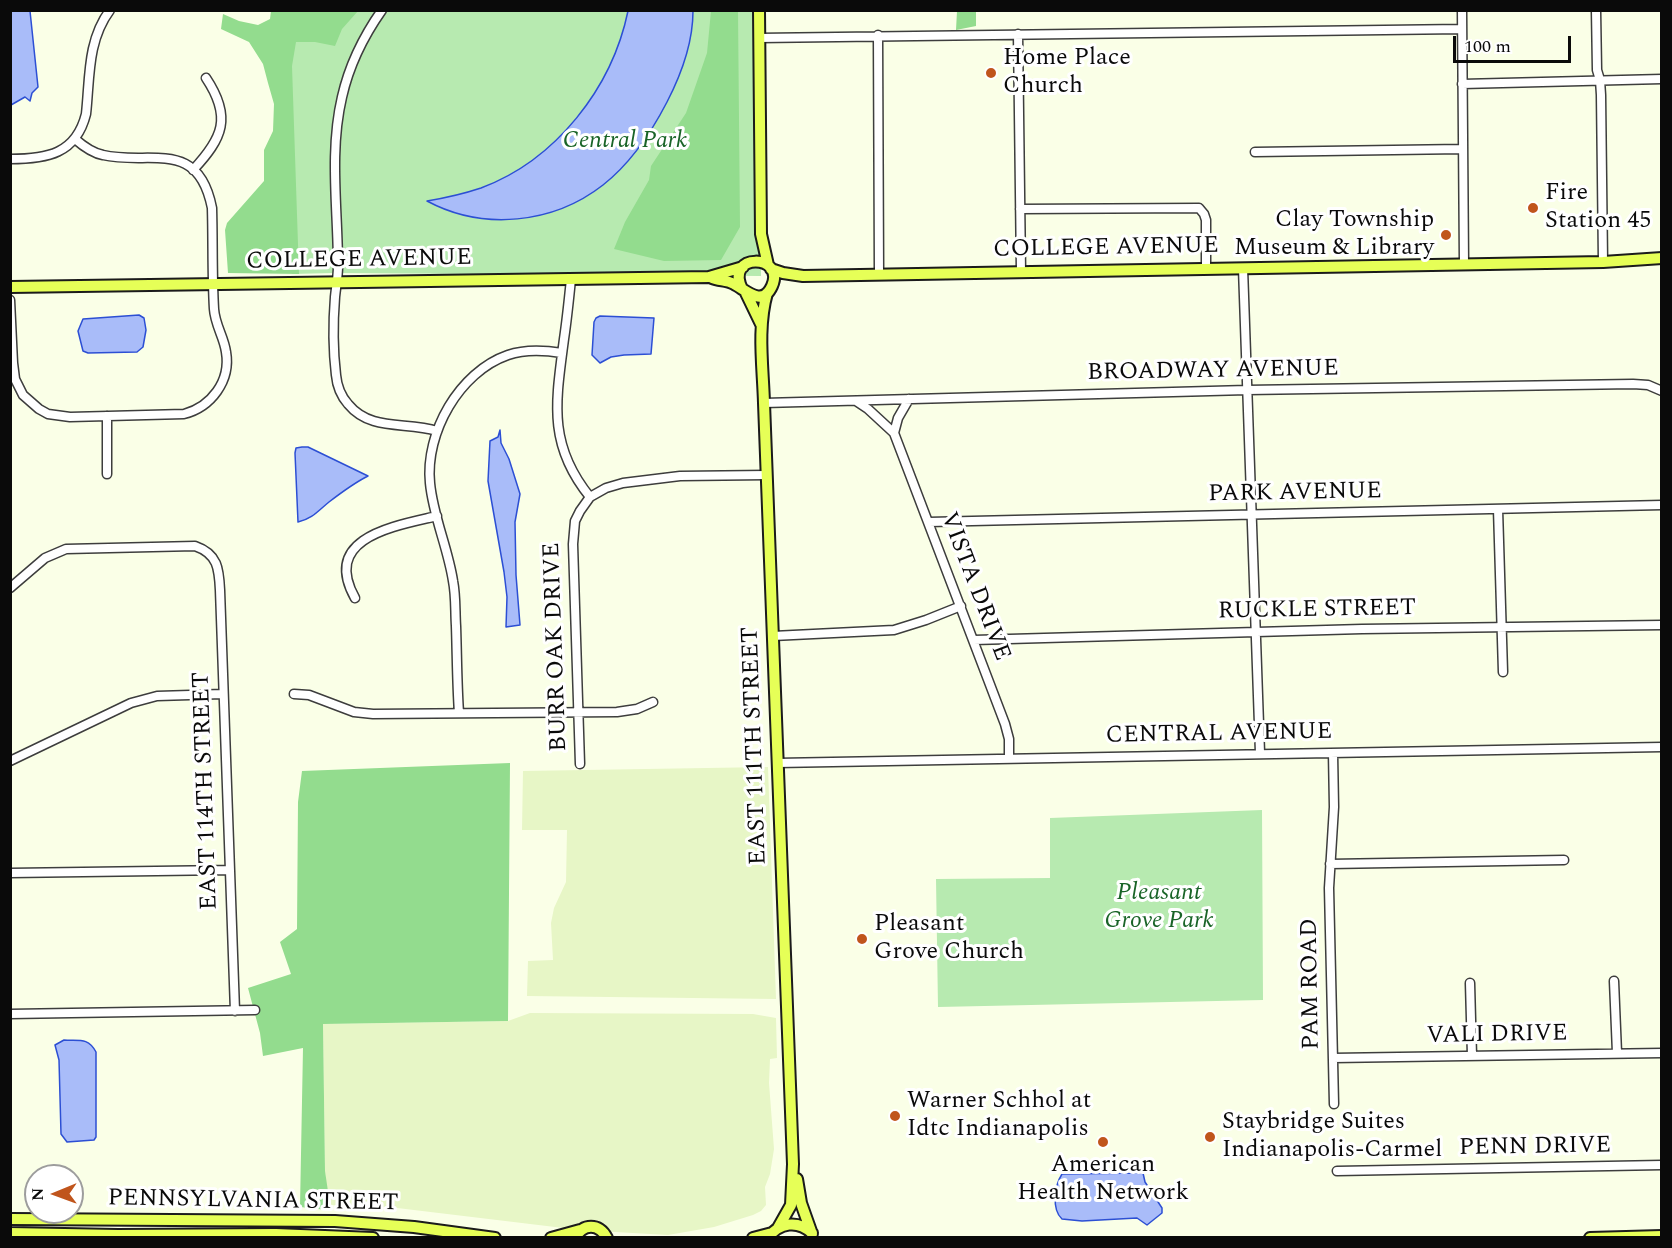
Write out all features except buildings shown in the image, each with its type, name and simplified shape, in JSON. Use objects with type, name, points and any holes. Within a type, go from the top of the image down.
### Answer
[{"type":"main road","points":[[759,10],[761,234],[774,279],[768,291],[756,296],[744,291],[738,278],[754,254],[761,234]]},
{"type":"main road","name":"COLLEGE AVENUE","points":[[770,267],[783,273],[803,276],[1604,262],[1662,258]]},
{"type":"main road","points":[[745,265],[758,261],[770,267]]},
{"type":"main road","name":"COLLEGE AVENUE","points":[[709,277],[745,265]]},
{"type":"main road","name":"COLLEGE AVENUE","points":[[768,291],[784,282],[803,276]]},
{"type":"main road","name":"COLLEGE AVENUE","points":[[10,287],[709,277],[727,281],[744,291]]},
{"type":"main road","name":"EAST 111TH STREET","points":[[744,291],[762,327]]},
{"type":"main road","name":"EAST 111TH STREET","points":[[768,291],[762,327],[764,403],[793,1164],[791,1204],[773,1233]]},
{"type":"main road","name":"EAST 111TH STREET","points":[[793,1164],[801,1203],[814,1236]]},
{"type":"main road","name":"PENNSYLVANIA STREET","points":[[10,1219],[335,1221],[414,1227],[495,1238]]},
{"type":"main road","points":[[753,1238],[773,1233],[786,1225],[805,1228],[814,1236]]},
{"type":"main road","points":[[551,1238],[577,1234],[593,1226],[608,1236]]},
{"type":"main road","name":"PENNSYLVANIA STREET","points":[[10,1233],[276,1234],[373,1238]]},
{"type":"main road","points":[[1590,1238],[1662,1236]]},
{"type":"street","points":[[10,159],[44,158],[61,151],[75,139],[86,114],[93,44],[110,10]]},
{"type":"street","points":[[382,10],[365,36],[354,60],[339,111],[336,148],[338,266],[335,306],[336,375],[339,390],[346,402],[361,416],[375,422],[422,426],[437,431]]},
{"type":"street","points":[[1462,10],[1464,264]]},
{"type":"street","points":[[1596,10],[1604,262]]},
{"type":"street","points":[[759,38],[1462,29]]},
{"type":"street","points":[[1018,34],[1021,272]]},
{"type":"street","points":[[878,35],[879,274]]},
{"type":"street","points":[[193,170],[215,143],[221,127],[219,100],[206,78]]},
{"type":"street","points":[[1462,84],[1662,79]]},
{"type":"street","points":[[10,300],[15,380],[23,395],[33,405],[48,414],[70,417],[184,414],[199,408],[211,399],[224,379],[227,361],[215,320],[212,208],[207,190],[193,170],[166,158],[100,155],[75,139]]},
{"type":"street","points":[[1255,152],[1462,149]]},
{"type":"street","points":[[1020,209],[1198,207],[1206,220],[1206,268]]},
{"type":"street","points":[[1243,268],[1260,753]]},
{"type":"street","points":[[571,279],[556,399],[557,427],[564,453],[577,479],[590,497],[606,488],[634,482],[708,474],[767,474]]},
{"type":"street","points":[[459,713],[455,593],[429,474],[437,431],[444,416],[466,384],[490,363],[518,352],[562,352]]},
{"type":"street","name":"BROADWAY AVENUE","points":[[764,403],[1248,390],[1633,384],[1648,385],[1662,391]]},
{"type":"street","points":[[894,433],[898,418],[909,399]]},
{"type":"street","name":"VISTA DRIVE","points":[[856,401],[878,417],[894,433],[1008,730],[1009,758]]},
{"type":"street","points":[[107,416],[107,474]]},
{"type":"street","name":"BURR OAK DRIVE","points":[[580,764],[573,532],[580,511],[590,497]]},
{"type":"street","name":"PARK AVENUE","points":[[928,522],[1662,505]]},
{"type":"street","points":[[1498,509],[1503,672]]},
{"type":"street","points":[[355,598],[350,588],[347,570],[350,555],[357,546],[379,531],[437,516]]},
{"type":"street","name":"EAST 114TH STREET","points":[[10,588],[45,558],[66,549],[78,547],[195,546],[206,550],[213,556],[219,570],[235,1011]]},
{"type":"street","points":[[773,636],[894,630],[961,606]]},
{"type":"street","name":"RUCKLE STREET","points":[[974,640],[1256,632],[1662,625]]},
{"type":"street","points":[[10,761],[131,703],[157,696],[223,694]]},
{"type":"street","points":[[294,694],[309,695],[361,713],[401,715],[628,711],[653,702]]},
{"type":"street","name":"CENTRAL AVENUE","points":[[777,763],[1662,747]]},
{"type":"street","name":"PAM ROAD","points":[[1333,753],[1334,807],[1330,864],[1334,1104]]},
{"type":"street","points":[[1330,864],[1564,860]]},
{"type":"street","points":[[10,873],[229,870]]},
{"type":"street","points":[[1614,981],[1617,1053]]},
{"type":"street","points":[[1470,983],[1472,1056]]},
{"type":"street","points":[[10,1014],[255,1011]]},
{"type":"street","name":"VALI DRIVE","points":[[1333,1058],[1662,1053]]},
{"type":"street","name":"PENN DRIVE","points":[[1337,1171],[1662,1165]]},
{"type":"green space","points":[[271,11],[358,11],[342,29],[335,46],[315,42],[296,42],[292,66],[299,274],[228,273],[225,230],[227,223],[264,181],[264,150],[273,131],[274,104],[263,64],[249,42],[221,29],[223,14],[239,21],[258,25],[270,19]]},
{"type":"green space","name":"Central Park","points":[[288,11],[757,11],[761,276],[292,274]]},
{"type":"green space","points":[[711,11],[738,11],[740,227],[721,260],[664,261],[614,249],[625,222],[649,180],[651,166],[686,113],[707,53]]},
{"type":"green space","points":[[957,11],[976,11],[976,26],[956,30]]},
{"type":"green space","points":[[510,763],[508,1021],[323,1024],[325,1171],[330,1205],[327,1210],[300,1207],[303,1048],[263,1056],[260,1033],[248,988],[291,974],[280,942],[297,929],[298,802],[302,771]]},
{"type":"green space","points":[[768,767],[776,999],[527,996],[528,961],[553,960],[551,923],[554,908],[566,882],[567,830],[522,830],[523,771]]},
{"type":"green space","name":"Pleasant Grove Park","points":[[1262,810],[1263,1000],[938,1007],[936,879],[1050,878],[1050,818]]},
{"type":"green space","points":[[530,1013],[753,1014],[776,1018],[777,1058],[770,1059],[769,1083],[774,1149],[770,1174],[765,1187],[766,1205],[761,1211],[714,1227],[668,1235],[580,1230],[389,1207],[330,1205],[325,1172],[323,1024],[508,1021]]},
{"type":"water","points":[[10,11],[30,11],[38,87],[32,93],[30,101],[25,97],[11,105]]},
{"type":"water","points":[[628,11],[693,11],[686,58],[677,80],[654,125],[640,147],[623,167],[603,185],[583,198],[540,215],[517,219],[471,217],[449,211],[427,201],[481,188],[508,176],[556,140],[577,118],[609,67]]},
{"type":"water","points":[[139,315],[144,318],[146,330],[143,347],[137,352],[88,353],[83,351],[78,331],[83,319]]},
{"type":"water","points":[[600,316],[654,318],[651,354],[611,357],[600,363],[592,355],[594,322]]},
{"type":"water","points":[[500,430],[501,443],[509,459],[520,494],[515,522],[520,625],[506,627],[507,597],[504,572],[488,481],[490,441],[498,437]]},
{"type":"water","points":[[308,447],[368,476],[343,491],[311,517],[298,522],[295,453],[296,448]]},
{"type":"water","points":[[64,1040],[86,1042],[96,1052],[96,1137],[94,1140],[67,1142],[61,1134],[59,1060],[55,1045]]},
{"type":"water","points":[[1143,1173],[1145,1182],[1162,1208],[1162,1213],[1147,1225],[1137,1218],[1082,1221],[1062,1219],[1056,1209],[1055,1197],[1062,1174]]},
{"type":"place","name":"Home Place Church","points":[[991,73]]},
{"type":"place","name":"Fire Station 45","points":[[1533,208]]},
{"type":"place","name":"Clay Township Museum & Library","points":[[1446,235]]},
{"type":"place","name":"Pleasant Grove Church","points":[[862,939]]},
{"type":"place","name":"Warner Schhol at Idtc Indianapolis","points":[[895,1116]]},
{"type":"place","name":"Staybridge Suites Indianapolis-Carmel","points":[[1210,1137]]},
{"type":"place","name":"American Health Network","points":[[1103,1142]]}]
